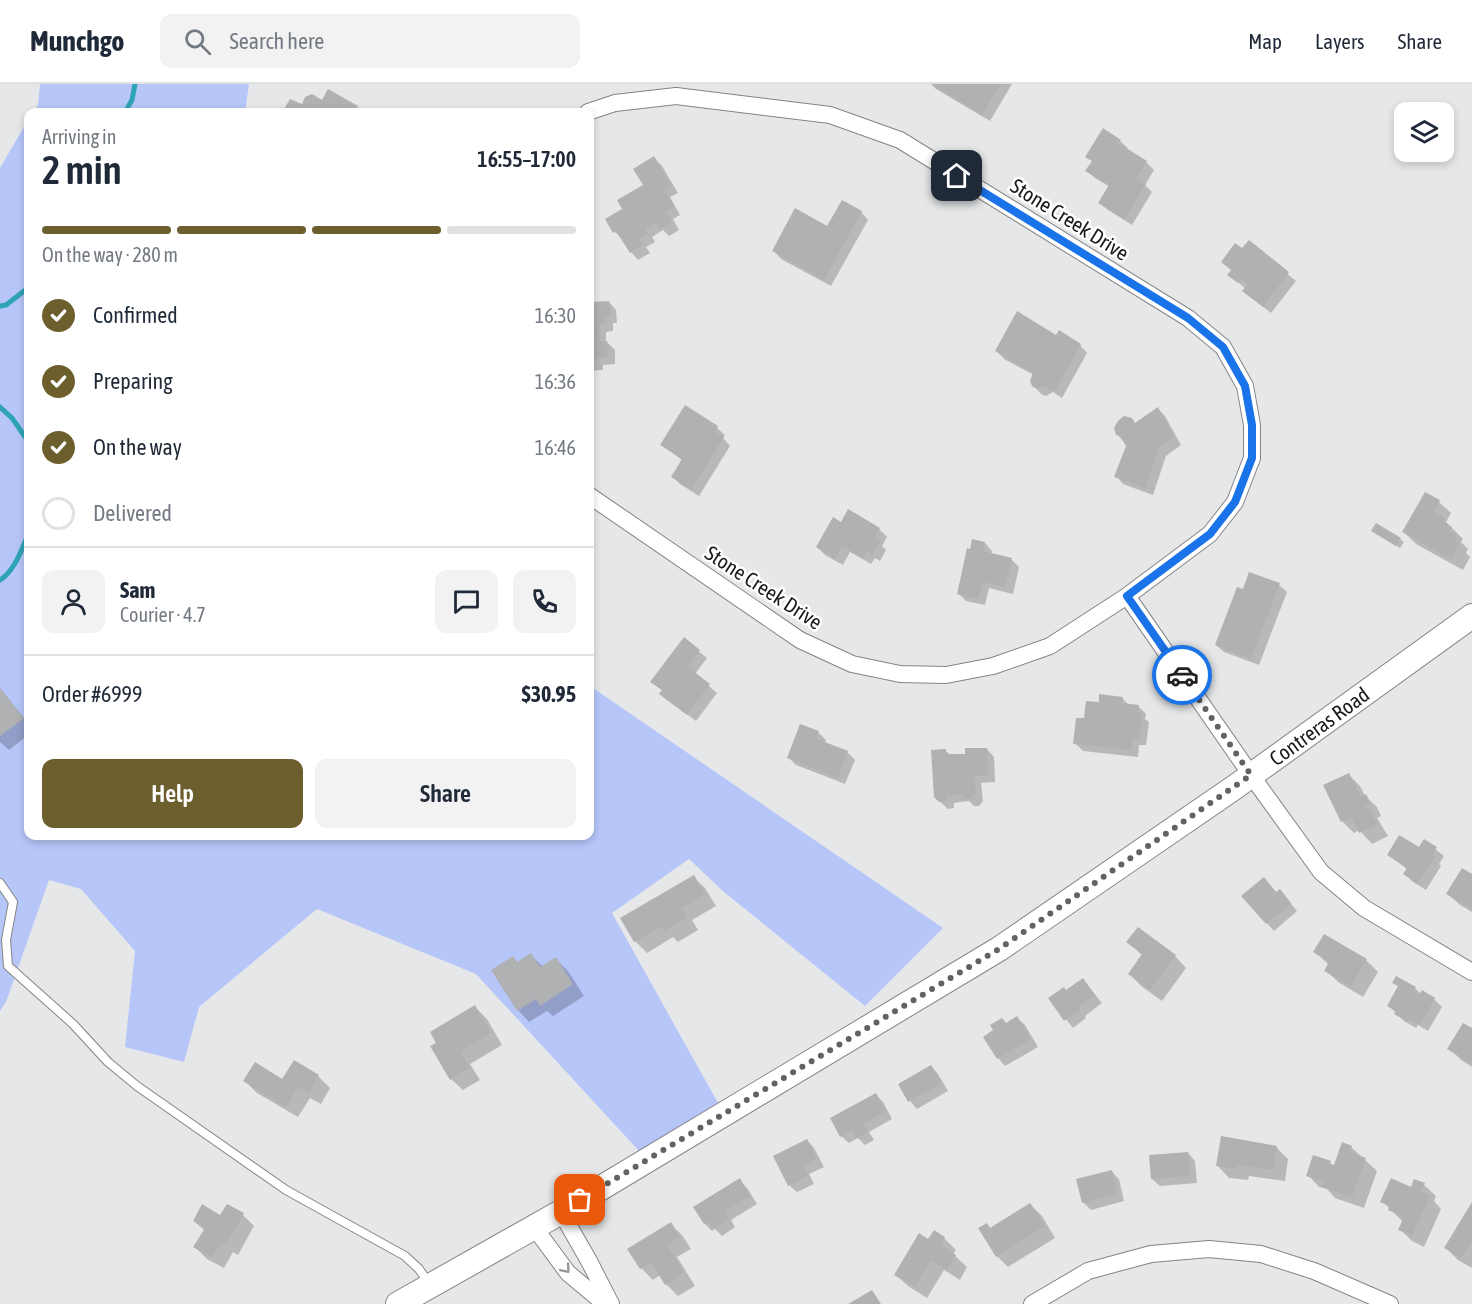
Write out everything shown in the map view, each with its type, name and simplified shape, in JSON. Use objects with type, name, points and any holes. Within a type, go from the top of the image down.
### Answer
[{"type":"street","name":"Stone Creek Drive","points":[[594,110],[615,103],[676,96],[830,115],[900,140],[1188,318],[1223,347],[1245,386],[1252,425],[1252,458],[1235,502],[1210,534],[1127,596],[1050,646],[993,666],[946,675],[900,674],[852,664],[800,640],[594,499]]},
{"type":"street","points":[[1127,596],[1251,775],[1322,872],[1364,908],[1472,972]]},
{"type":"street","name":"Contreras Road","points":[[398,1304],[561,1212],[999,949],[1251,775],[1472,616]]},
{"type":"street","points":[[561,1212],[611,1304]]},
{"type":"street","points":[[534,1227],[567,1273],[605,1304]]},
{"type":"street","points":[[1032,1304],[1088,1271],[1151,1254],[1209,1249],[1261,1254],[1314,1271],[1390,1304]]},
{"type":"lane","points":[[0,883],[13,902],[6,940],[8,966],[66,1017],[108,1062],[137,1086],[286,1190],[405,1256],[419,1269],[430,1285]]},
{"type":"shaded area","points":[[40,84],[249,84],[246,108],[36,108]]},
{"type":"shaded area","points":[[24,127],[24,840],[594,840],[594,689],[943,928],[865,1006],[724,892],[689,859],[612,913],[718,1103],[640,1152],[476,974],[317,909],[199,1007],[184,1062],[125,1047],[135,951],[81,889],[49,880],[6,1002],[0,1011],[0,168]]},
{"type":"building","points":[[931,84],[1001,84],[982,115]]},
{"type":"building","points":[[328,89],[358,106],[357,108],[285,108],[290,99],[302,104],[305,97],[312,94],[322,100]]},
{"type":"building","points":[[1103,128],[1121,140],[1118,143],[1147,161],[1137,178],[1146,184],[1124,219],[1098,203],[1109,185],[1085,171],[1092,161],[1085,157]]},
{"type":"building","points":[[654,156],[671,185],[664,189],[674,207],[666,212],[672,222],[660,229],[656,222],[645,229],[648,234],[639,239],[643,245],[630,253],[616,231],[613,233],[605,219],[622,209],[617,200],[643,185],[633,169]]},
{"type":"building","points":[[842,200],[862,211],[824,280],[772,251],[795,208],[827,226]]},
{"type":"building","points":[[1249,240],[1289,272],[1263,307],[1242,291],[1248,284],[1241,279],[1238,283],[1227,275],[1231,270],[1221,262],[1235,243],[1242,248]]},
{"type":"building","points":[[609,301],[610,316],[606,316],[606,324],[599,325],[599,341],[607,341],[609,357],[596,358],[596,363],[594,363],[594,302]]},
{"type":"building","points":[[1017,311],[1056,335],[1059,330],[1081,344],[1054,392],[1045,386],[1037,389],[1032,386],[1030,381],[1033,373],[995,351]]},
{"type":"building","points":[[685,405],[718,426],[715,432],[724,437],[691,490],[671,477],[682,459],[660,445]]},
{"type":"building","points":[[1158,407],[1174,437],[1159,448],[1145,488],[1114,477],[1126,446],[1121,436],[1116,435],[1114,428],[1118,421],[1124,416],[1132,418],[1135,423]]},
{"type":"building","points":[[1425,492],[1440,500],[1434,512],[1445,518],[1443,521],[1452,527],[1449,531],[1457,536],[1454,541],[1459,544],[1451,559],[1402,532]]},
{"type":"building","points":[[848,509],[880,528],[874,538],[880,541],[872,555],[867,551],[863,558],[842,546],[835,559],[816,547],[833,517],[841,522]]},
{"type":"building","points":[[1376,523],[1401,538],[1396,546],[1371,531]]},
{"type":"building","points":[[972,539],[985,542],[983,551],[1012,558],[1005,587],[982,582],[978,599],[957,594],[967,548],[970,549]]},
{"type":"building","points":[[1249,572],[1280,583],[1251,659],[1215,645],[1237,587],[1243,589]]},
{"type":"building","points":[[684,637],[700,650],[688,667],[710,684],[687,715],[659,694],[662,690],[650,682]]},
{"type":"building","points":[[0,688],[24,718],[0,736]]},
{"type":"building","points":[[1099,694],[1123,697],[1122,703],[1139,705],[1138,713],[1142,713],[1139,739],[1132,738],[1131,750],[1073,744],[1076,718],[1084,718],[1086,701],[1099,702]]},
{"type":"building","points":[[800,724],[819,731],[817,739],[848,751],[838,778],[787,758]]},
{"type":"building","points":[[965,748],[987,748],[988,775],[974,776],[976,793],[971,799],[965,799],[961,794],[947,795],[947,801],[939,802],[934,797],[931,750],[946,749],[946,754],[965,754]]},
{"type":"building","points":[[1349,773],[1361,797],[1366,794],[1371,804],[1365,806],[1367,809],[1369,807],[1377,824],[1359,833],[1351,817],[1341,822],[1323,785]]},
{"type":"building","points":[[1399,835],[1419,847],[1424,839],[1437,847],[1432,855],[1435,857],[1418,884],[1403,874],[1407,868],[1387,855]]},
{"type":"building","points":[[1462,868],[1472,874],[1472,909],[1446,894]]},
{"type":"building","points":[[694,875],[705,894],[681,908],[687,917],[665,931],[662,926],[634,942],[620,918]]},
{"type":"building","points":[[1264,877],[1276,892],[1280,889],[1291,903],[1266,924],[1241,896]]},
{"type":"building","points":[[1138,927],[1176,955],[1150,990],[1128,974],[1142,954],[1126,942]]},
{"type":"building","points":[[1324,934],[1367,959],[1351,986],[1324,971],[1329,962],[1313,952]]},
{"type":"building","points":[[531,953],[540,967],[556,957],[573,984],[540,1006],[536,999],[517,1011],[491,970],[513,956],[517,962]]},
{"type":"building","points":[[1396,976],[1416,987],[1413,991],[1419,995],[1422,990],[1435,998],[1420,1025],[1410,1019],[1408,1022],[1394,1014],[1396,1011],[1387,1006],[1398,986],[1392,983]]},
{"type":"building","points":[[1083,978],[1095,995],[1078,1007],[1080,1010],[1064,1021],[1048,998],[1064,987],[1066,990]]},
{"type":"building","points":[[475,1005],[491,1033],[460,1052],[469,1068],[450,1080],[430,1046],[436,1043],[430,1032]]},
{"type":"building","points":[[1017,1016],[1031,1039],[997,1059],[983,1037],[993,1030],[990,1025],[1002,1018],[1006,1023]]},
{"type":"building","points":[[1463,1023],[1472,1028],[1472,1064],[1447,1049]]},
{"type":"building","points":[[294,1060],[319,1075],[309,1093],[298,1087],[286,1107],[243,1081],[255,1062],[282,1079]]},
{"type":"building","points":[[931,1065],[942,1083],[908,1102],[898,1084]]},
{"type":"building","points":[[876,1093],[886,1111],[863,1124],[868,1132],[856,1138],[852,1130],[840,1137],[830,1118]]},
{"type":"building","points":[[1221,1136],[1277,1146],[1273,1170],[1237,1165],[1237,1169],[1216,1166]]},
{"type":"building","points":[[807,1139],[817,1159],[803,1167],[808,1176],[788,1186],[773,1156]]},
{"type":"building","points":[[1342,1142],[1352,1146],[1350,1152],[1366,1158],[1352,1197],[1322,1187],[1324,1182],[1306,1176],[1313,1155],[1331,1161],[1330,1164],[1334,1165]]},
{"type":"building","points":[[1188,1152],[1190,1176],[1151,1179],[1149,1155]]},
{"type":"building","points":[[1112,1170],[1118,1194],[1082,1203],[1076,1179]]},
{"type":"building","points":[[740,1178],[750,1196],[724,1212],[729,1219],[713,1229],[708,1222],[704,1224],[693,1207]]},
{"type":"building","points":[[1391,1178],[1411,1187],[1414,1179],[1425,1183],[1421,1192],[1430,1196],[1412,1236],[1398,1230],[1404,1217],[1388,1210],[1390,1206],[1380,1202]]},
{"type":"building","points":[[1472,1202],[1472,1241],[1461,1258],[1444,1248]]},
{"type":"building","points":[[1030,1203],[1045,1226],[996,1257],[978,1228],[987,1223],[990,1228]]},
{"type":"building","points":[[202,1204],[220,1215],[227,1204],[244,1213],[226,1244],[221,1242],[212,1258],[193,1247],[205,1228],[193,1221]]},
{"type":"building","points":[[671,1222],[680,1237],[667,1245],[684,1273],[665,1285],[651,1262],[640,1269],[627,1249]]},
{"type":"building","points":[[934,1230],[945,1237],[940,1245],[956,1255],[947,1269],[931,1260],[915,1287],[894,1275],[919,1233],[928,1239]]},
{"type":"building","points":[[872,1290],[881,1304],[848,1304]]},
{"type":"waterway","points":[[127,108],[132,100],[135,84]]},
{"type":"waterway","points":[[0,306],[6,305],[24,291]]},
{"type":"waterway","points":[[0,407],[12,418],[24,435]]},
{"type":"waterway","points":[[0,580],[13,566],[24,544]]},
{"type":"way so far","points":[[580,1200],[999,949],[1251,775],[1182,675]]},
{"type":"route","points":[[957,176],[1188,318],[1223,347],[1245,386],[1252,425],[1252,458],[1235,502],[1210,534],[1127,596],[1182,675]]}]
